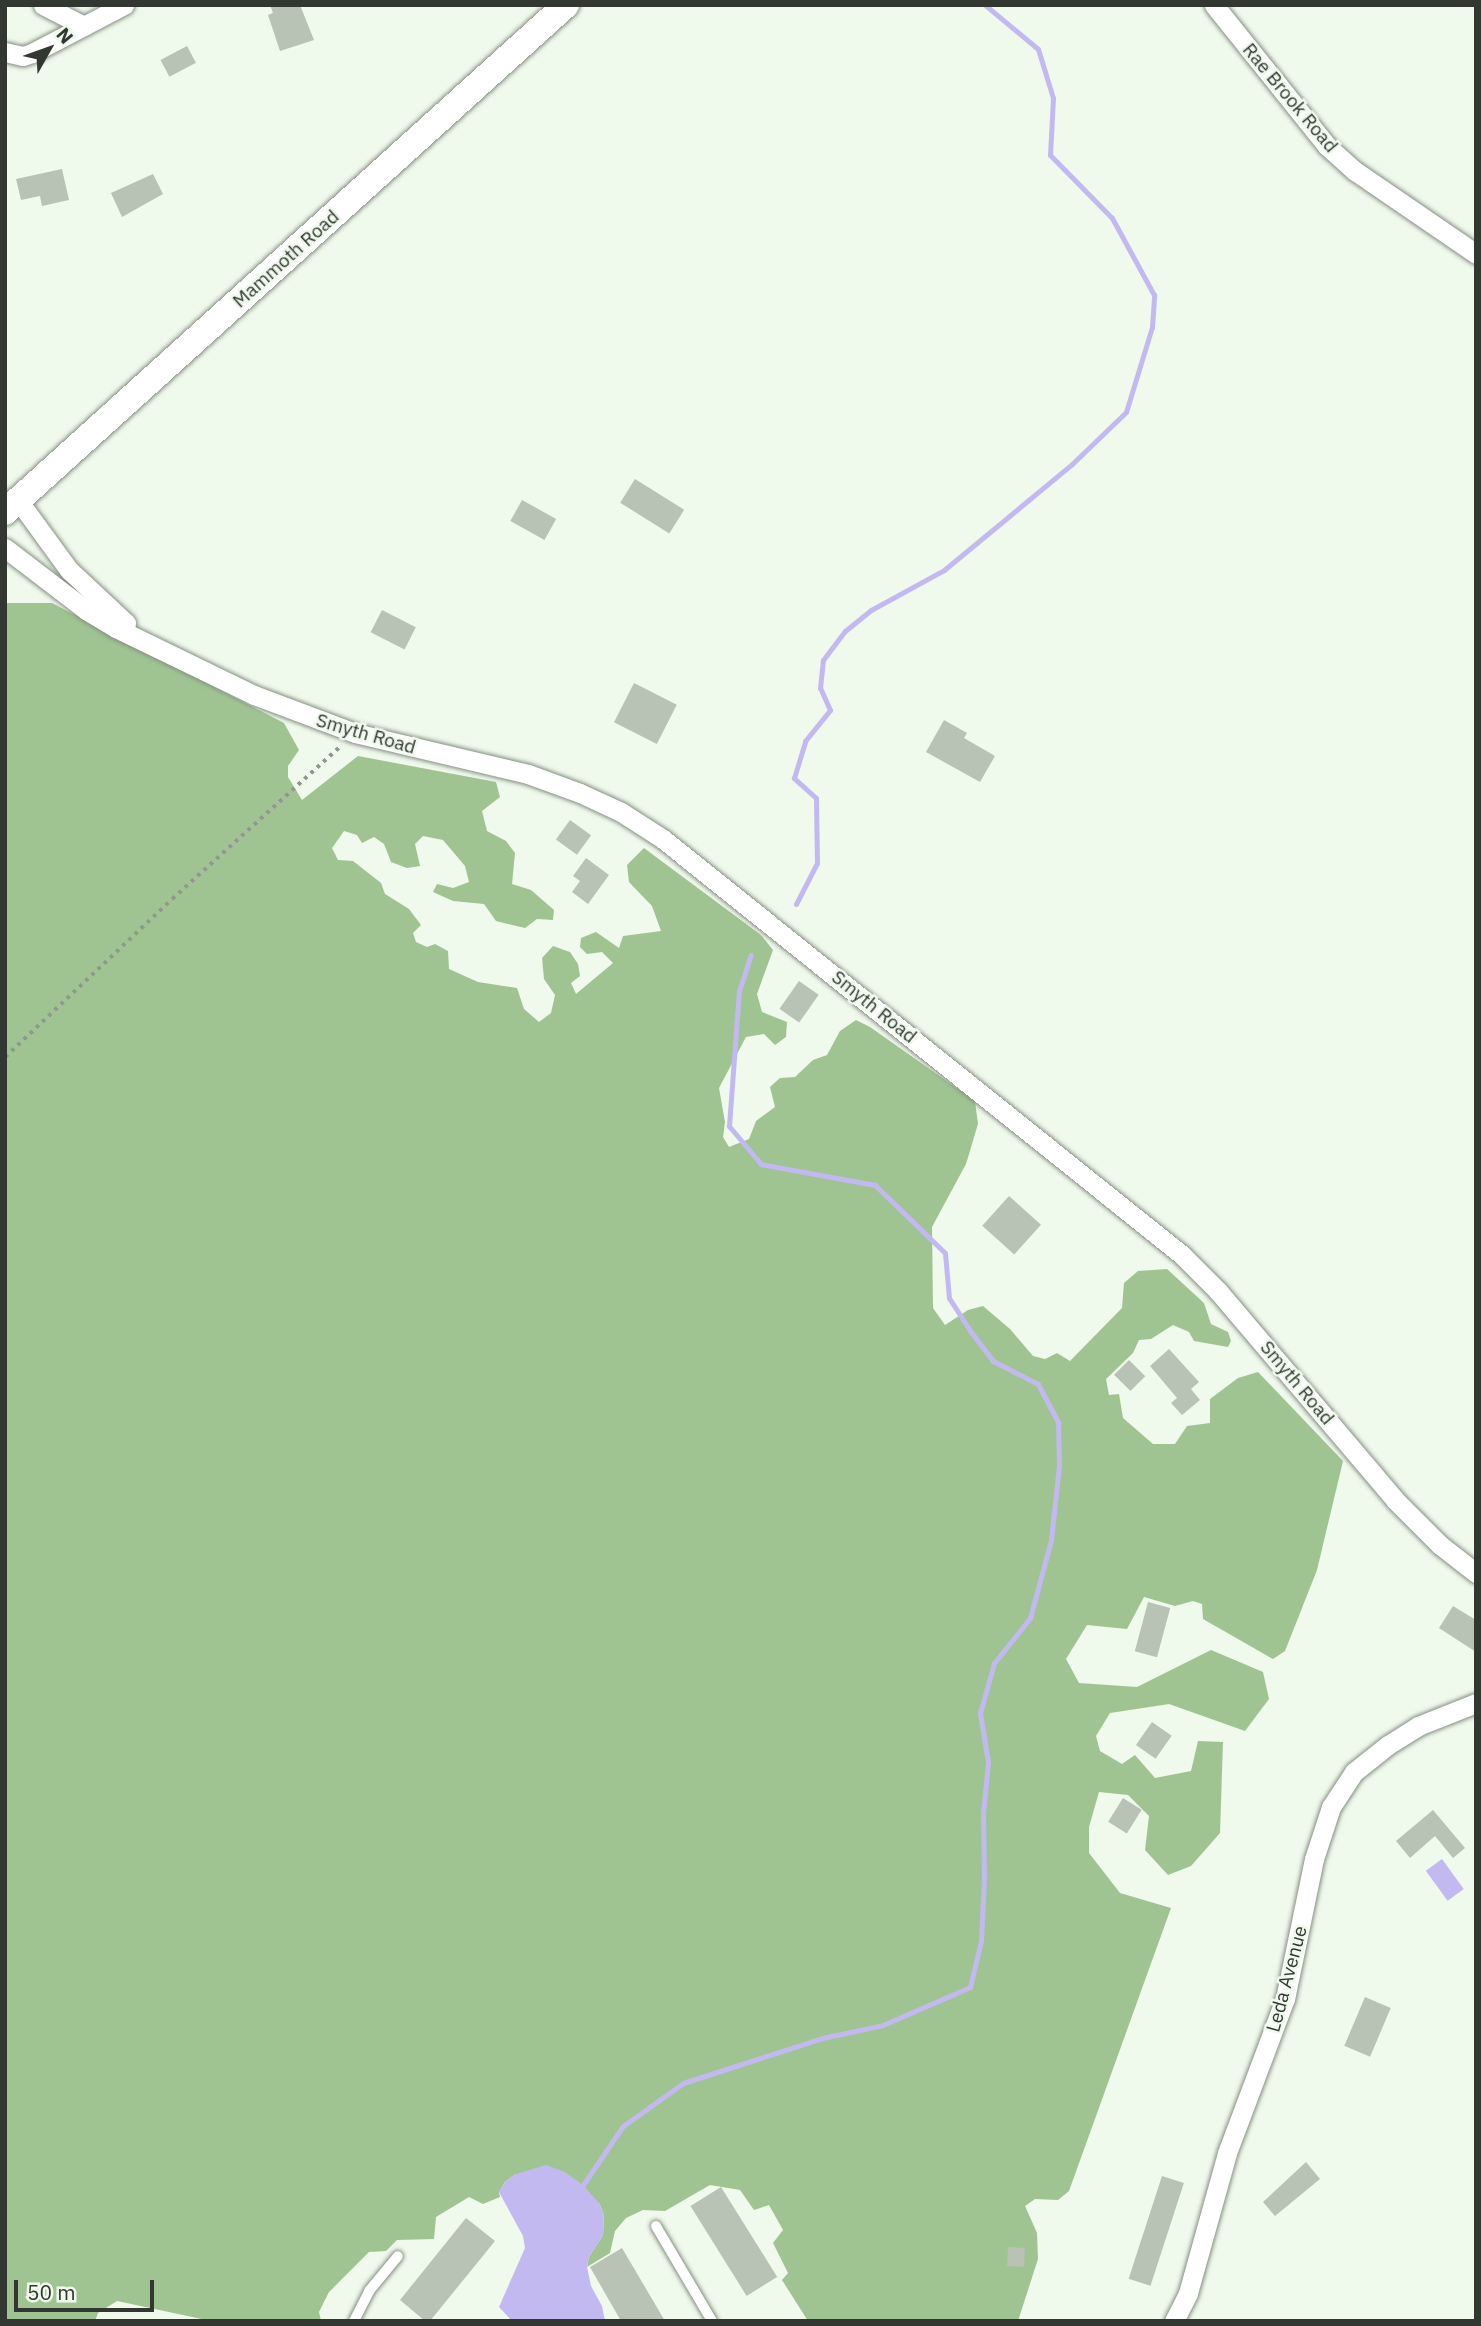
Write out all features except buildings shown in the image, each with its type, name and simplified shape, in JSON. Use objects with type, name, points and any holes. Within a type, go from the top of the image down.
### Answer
[{"type":"main road","name":"Mammoth Road","points":[[12,506],[566,5]]},
{"type":"street","points":[[43,5],[83,26]]},
{"type":"street","points":[[5,52],[13,55],[32,53],[124,5]]},
{"type":"street","name":"Rae Brook Road","points":[[1214,5],[1326,146],[1355,171],[1476,254]]},
{"type":"street","name":"Smyth Road","points":[[12,506],[69,570],[145,639]]},
{"type":"street","name":"Smyth Road","points":[[5,548],[86,610],[116,628],[145,639],[229,684],[355,733],[528,774],[580,793],[621,812],[684,855],[1182,1255],[1218,1291],[1395,1500],[1440,1545],[1476,1573]]},
{"type":"street","name":"Leda Avenue","points":[[1174,2321],[1188,2293],[1227,2153],[1285,1999],[1314,1859],[1331,1807],[1354,1772],[1388,1745],[1418,1726],[1476,1703]]},
{"type":"lane","points":[[656,2226],[712,2321]]},
{"type":"lane","points":[[354,2321],[369,2291],[398,2256]]},
{"type":"path","points":[[5,1057],[172,899],[355,733]]},
{"type":"green space","points":[[5,603],[52,603],[284,723],[299,750],[288,766],[288,777],[302,800],[358,756],[496,782],[500,797],[482,811],[487,831],[506,841],[515,853],[512,884],[531,890],[554,910],[553,920],[537,919],[525,928],[496,921],[484,904],[453,901],[433,892],[437,884],[453,888],[469,882],[465,866],[443,840],[423,836],[415,844],[420,866],[407,868],[391,862],[384,844],[374,837],[362,843],[357,835],[344,831],[332,848],[338,860],[353,861],[381,883],[385,894],[409,909],[421,925],[413,933],[416,942],[427,947],[435,944],[448,951],[449,969],[478,982],[517,988],[524,1009],[539,1022],[551,1013],[555,995],[544,979],[542,958],[553,946],[570,952],[578,964],[580,976],[571,983],[576,994],[613,963],[602,952],[587,954],[580,947],[581,938],[596,932],[619,948],[623,936],[661,931],[652,906],[629,882],[627,865],[644,848],[761,935],[773,950],[757,994],[762,1012],[787,1022],[786,1037],[775,1045],[764,1034],[746,1037],[719,1088],[725,1122],[723,1137],[729,1147],[749,1139],[756,1121],[775,1107],[770,1087],[780,1078],[795,1077],[813,1060],[827,1055],[840,1031],[856,1020],[870,1027],[975,1101],[978,1124],[966,1164],[932,1227],[933,1308],[945,1325],[968,1310],[983,1306],[1010,1329],[1033,1356],[1045,1359],[1057,1353],[1070,1361],[1122,1308],[1124,1283],[1138,1271],[1167,1269],[1204,1303],[1211,1324],[1228,1332],[1231,1341],[1228,1347],[1194,1341],[1189,1332],[1173,1325],[1151,1339],[1139,1340],[1133,1353],[1106,1379],[1109,1395],[1119,1394],[1123,1418],[1153,1444],[1175,1444],[1187,1426],[1210,1423],[1210,1399],[1238,1378],[1258,1372],[1343,1461],[1317,1570],[1285,1651],[1273,1659],[1203,1619],[1202,1604],[1193,1601],[1175,1606],[1144,1597],[1127,1629],[1087,1625],[1066,1659],[1079,1683],[1137,1687],[1211,1650],[1263,1672],[1269,1699],[1245,1731],[1169,1704],[1110,1713],[1096,1736],[1100,1751],[1122,1764],[1135,1755],[1155,1778],[1191,1771],[1198,1741],[1223,1742],[1220,1833],[1191,1866],[1168,1875],[1145,1850],[1149,1816],[1128,1795],[1099,1792],[1089,1827],[1089,1853],[1120,1893],[1171,1908],[1069,2191],[1058,2200],[1035,2199],[1025,2206],[1037,2233],[1038,2259],[1018,2321],[808,2321],[782,2280],[788,2273],[773,2243],[783,2230],[769,2205],[754,2210],[740,2190],[710,2185],[665,2211],[643,2210],[626,2218],[615,2231],[610,2253],[587,2267],[589,2257],[603,2235],[604,2215],[599,2203],[516,2174],[505,2182],[499,2192],[500,2197],[483,2204],[469,2197],[436,2217],[434,2239],[397,2240],[386,2251],[369,2252],[329,2292],[319,2312],[321,2321],[211,2321],[117,2301],[98,2313],[95,2321],[5,2321]]},
{"type":"shaded area","points":[[1442,1859],[1464,1889],[1448,1901],[1426,1871]]},
{"type":"shaded area","points":[[546,2165],[565,2172],[583,2185],[599,2203],[604,2215],[603,2235],[589,2257],[587,2267],[591,2286],[602,2306],[605,2321],[512,2321],[499,2307],[525,2248],[523,2236],[499,2192],[505,2182],[516,2174]]},
{"type":"waterway","points":[[796,904],[817,863],[816,798],[794,778],[805,741],[830,710],[820,688],[823,660],[845,631],[871,610],[944,570],[1072,464],[1126,412],[1152,327],[1154,295],[1112,218],[1050,155],[1053,98],[1038,49],[985,5]]},
{"type":"waterway","points":[[583,2185],[623,2126],[683,2083],[822,2038],[883,2025],[970,1987],[981,1941],[984,1878],[983,1813],[988,1762],[980,1713],[994,1663],[1030,1618],[1051,1540],[1059,1465],[1058,1422],[1038,1384],[993,1361],[971,1332],[949,1298],[945,1253],[875,1185],[761,1164],[729,1126],[739,991],[751,955]]}]
